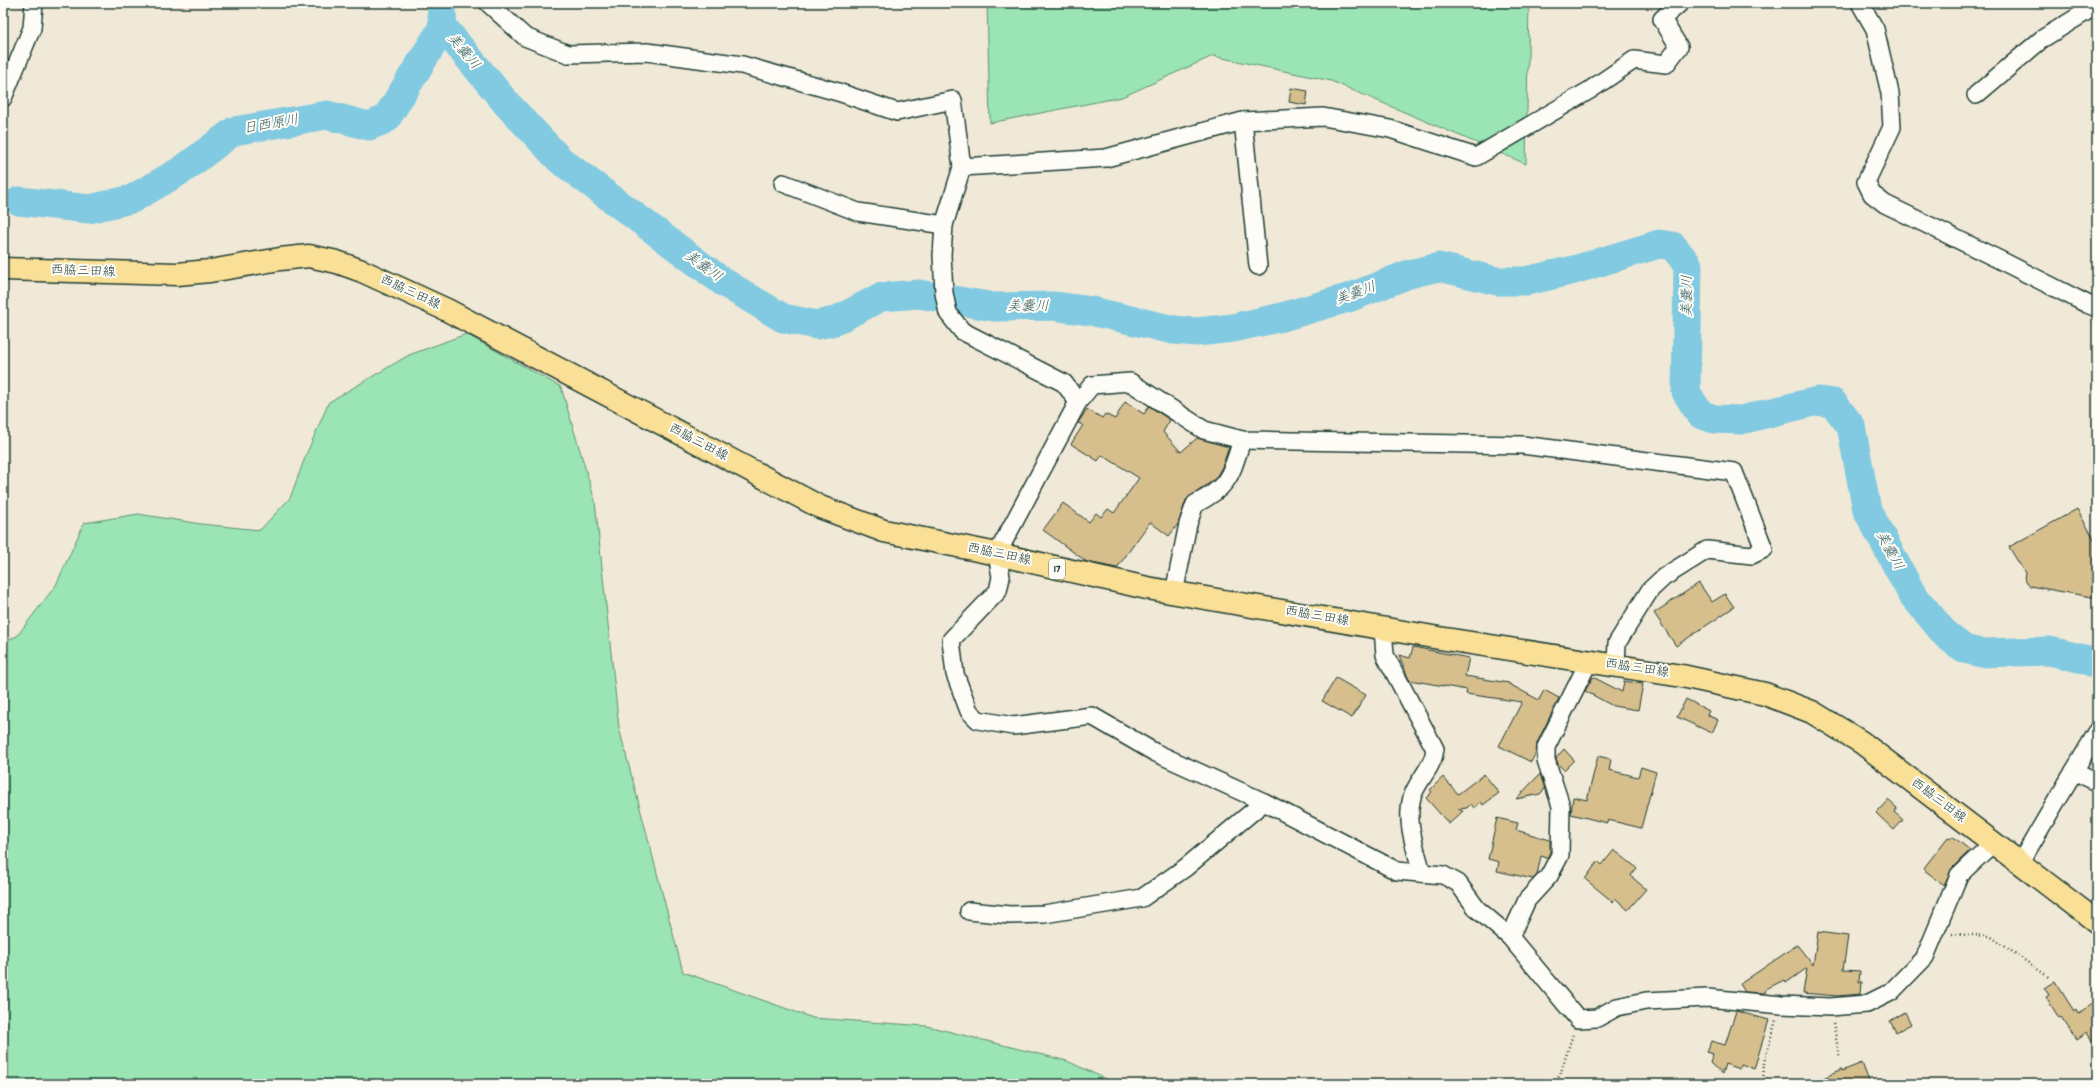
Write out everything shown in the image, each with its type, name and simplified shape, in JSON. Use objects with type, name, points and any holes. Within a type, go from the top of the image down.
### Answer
[{"type":"main road","name":"西脇三田線","points":[[3,269],[177,274],[210,272],[280,259],[309,256],[337,262],[391,284],[447,310],[820,507],[884,531],[997,554],[1093,577],[1174,593],[1616,665],[1740,687],[1777,698],[1812,712],[1861,742],[2097,922]]},
{"type":"street","points":[[3,98],[32,28],[34,3]]},
{"type":"street","points":[[488,3],[525,37],[568,54],[647,52],[742,65],[838,92],[897,112],[953,100],[962,167],[944,225],[942,254],[944,293],[948,313],[962,331],[1064,383],[1078,402]]},
{"type":"street","points":[[962,167],[1106,158],[1243,121],[1323,117],[1390,128],[1476,157],[1590,90],[1634,60],[1666,64],[1679,47],[1662,19],[1680,3]]},
{"type":"street","points":[[1860,3],[1876,29],[1890,92],[1892,127],[1866,182],[1872,194],[1885,204],[2097,308]]},
{"type":"street","points":[[1976,95],[2042,39],[2097,4]]},
{"type":"street","points":[[1243,121],[1258,266]]},
{"type":"street","points":[[783,183],[858,212],[944,225]]},
{"type":"street","points":[[1616,665],[1617,643],[1650,590],[1664,577],[1707,550],[1752,555],[1764,549],[1734,472],[1522,445],[1242,440],[1204,430],[1130,382],[1092,385],[1078,402],[997,554],[1001,577],[998,591],[951,640],[955,674],[969,711],[978,720],[1013,726],[1092,716],[1154,752],[1264,802],[1397,871],[1443,875],[1458,883],[1477,909],[1510,937],[1578,1019],[1597,1018],[1617,1007],[1646,1001],[1707,998],[1782,1005],[1830,1007],[1867,1004],[1891,992],[1925,957],[1959,875],[1993,843]]},
{"type":"street","points":[[1174,593],[1188,524],[1195,504],[1208,498],[1229,480],[1242,440]]},
{"type":"street","points":[[1383,628],[1385,655],[1434,750],[1434,760],[1412,796],[1409,822],[1422,873]]},
{"type":"street","points":[[1510,937],[1527,900],[1549,876],[1560,855],[1561,806],[1546,760],[1546,746],[1589,661]]},
{"type":"street","points":[[2020,863],[2096,733]]},
{"type":"street","points":[[2074,771],[2097,782]]},
{"type":"street","points":[[969,911],[1010,914],[1044,914],[1142,898],[1185,868],[1264,802]]},
{"type":"path","points":[[1936,933],[1990,936],[2050,978]]},
{"type":"path","points":[[1763,1084],[1764,1062],[1782,1005]]},
{"type":"path","points":[[1830,1007],[1840,1058]]},
{"type":"path","points":[[1554,1084],[1560,1075],[1578,1019]]},
{"type":"green space","points":[[987,3],[1529,3],[1526,164],[1331,81],[1213,56],[1122,97],[990,123]]},
{"type":"green space","points":[[466,334],[561,387],[595,501],[619,728],[683,972],[813,1018],[927,1026],[1067,1061],[1117,1084],[3,1084],[3,642],[17,636],[56,585],[84,523],[138,514],[201,524],[260,530],[290,498],[306,455],[329,402],[409,355]]},
{"type":"building","points":[[1291,88],[1308,91],[1306,105],[1289,102]]},
{"type":"building","points":[[1125,402],[1144,414],[1149,406],[1170,420],[1163,432],[1181,452],[1197,438],[1229,447],[1222,467],[1215,479],[1186,500],[1178,524],[1169,536],[1150,522],[1117,568],[1087,562],[1043,530],[1063,503],[1089,522],[1096,513],[1101,517],[1108,509],[1114,513],[1139,478],[1102,455],[1098,461],[1071,444],[1083,425],[1078,423],[1087,409],[1102,418],[1105,414],[1115,419]]},
{"type":"building","points":[[2077,509],[2097,544],[2097,598],[2030,586],[2024,578],[2025,573],[2009,547]]},
{"type":"building","points":[[1699,583],[1712,602],[1725,594],[1734,607],[1676,646],[1654,613]]},
{"type":"building","points":[[1413,647],[1469,658],[1465,676],[1509,683],[1539,700],[1544,690],[1559,698],[1537,743],[1536,753],[1531,762],[1499,746],[1522,702],[1466,694],[1467,690],[1409,680],[1399,655],[1410,658]]},
{"type":"building","points":[[1593,677],[1622,692],[1624,681],[1643,684],[1638,710],[1613,706],[1585,691]]},
{"type":"building","points":[[1336,678],[1366,695],[1352,718],[1322,701]]},
{"type":"building","points":[[1686,699],[1709,711],[1707,715],[1718,720],[1712,733],[1677,717]]},
{"type":"building","points":[[1564,749],[1574,760],[1564,770],[1558,764],[1556,758]]},
{"type":"building","points":[[1598,756],[1611,759],[1609,770],[1638,777],[1641,767],[1656,772],[1641,828],[1608,820],[1607,823],[1571,814],[1573,797],[1587,800]]},
{"type":"building","points":[[1484,774],[1499,793],[1483,805],[1481,802],[1474,808],[1471,804],[1467,808],[1458,809],[1463,811],[1449,824],[1426,798],[1432,792],[1430,790],[1443,777],[1458,794]]},
{"type":"building","points":[[1540,774],[1545,789],[1540,794],[1516,799]]},
{"type":"building","points":[[1888,800],[1897,808],[1894,812],[1903,820],[1894,830],[1876,813]]},
{"type":"building","points":[[1497,818],[1518,823],[1516,830],[1550,840],[1550,852],[1547,858],[1541,856],[1537,875],[1533,879],[1497,871],[1499,862],[1488,859]]},
{"type":"building","points":[[1952,836],[1970,850],[1952,868],[1944,885],[1923,869],[1948,837],[1950,838]]},
{"type":"building","points":[[1614,850],[1637,868],[1631,875],[1646,889],[1628,910],[1615,898],[1613,902],[1585,879],[1598,861],[1602,865]]},
{"type":"building","points":[[1818,932],[1848,936],[1843,970],[1860,971],[1859,982],[1862,982],[1861,994],[1837,996],[1803,993],[1807,968],[1786,983],[1784,980],[1766,989],[1765,993],[1745,992],[1740,984],[1797,945],[1813,965]]},
{"type":"building","points":[[2055,981],[2074,1011],[2077,1009],[2079,1013],[2097,1000],[2097,1048],[2087,1033],[2077,1040],[2061,1017],[2059,1018],[2046,997],[2049,995],[2044,988]]},
{"type":"building","points":[[1736,1011],[1769,1020],[1754,1069],[1741,1064],[1739,1069],[1725,1064],[1722,1074],[1710,1063],[1713,1054],[1707,1052],[1711,1041],[1725,1045]]},
{"type":"building","points":[[1905,1012],[1911,1024],[1896,1032],[1890,1021]]},
{"type":"building","points":[[1862,1063],[1870,1084],[1811,1084],[1842,1069],[1842,1071]]},
{"type":"waterway","name":"美嚢川","points":[[441,3],[443,27],[507,104],[560,160],[723,282],[783,318],[817,325],[835,321],[881,297],[919,294],[994,307],[1053,306],[1091,311],[1174,330],[1197,332],[1233,328],[1282,317],[1351,297],[1409,274],[1439,267],[1497,281],[1526,281],[1574,270],[1659,244],[1673,246],[1688,265],[1686,392],[1700,414],[1714,419],[1741,420],[1817,401],[1833,403],[1851,426],[1867,510],[1912,594],[1946,635],[1964,649],[1981,653],[2049,651],[2088,660],[2097,665]]},
{"type":"waterway","name":"日西原川","points":[[19,201],[89,209],[132,199],[182,170],[234,131],[327,115],[369,126],[386,119],[443,27]]}]
